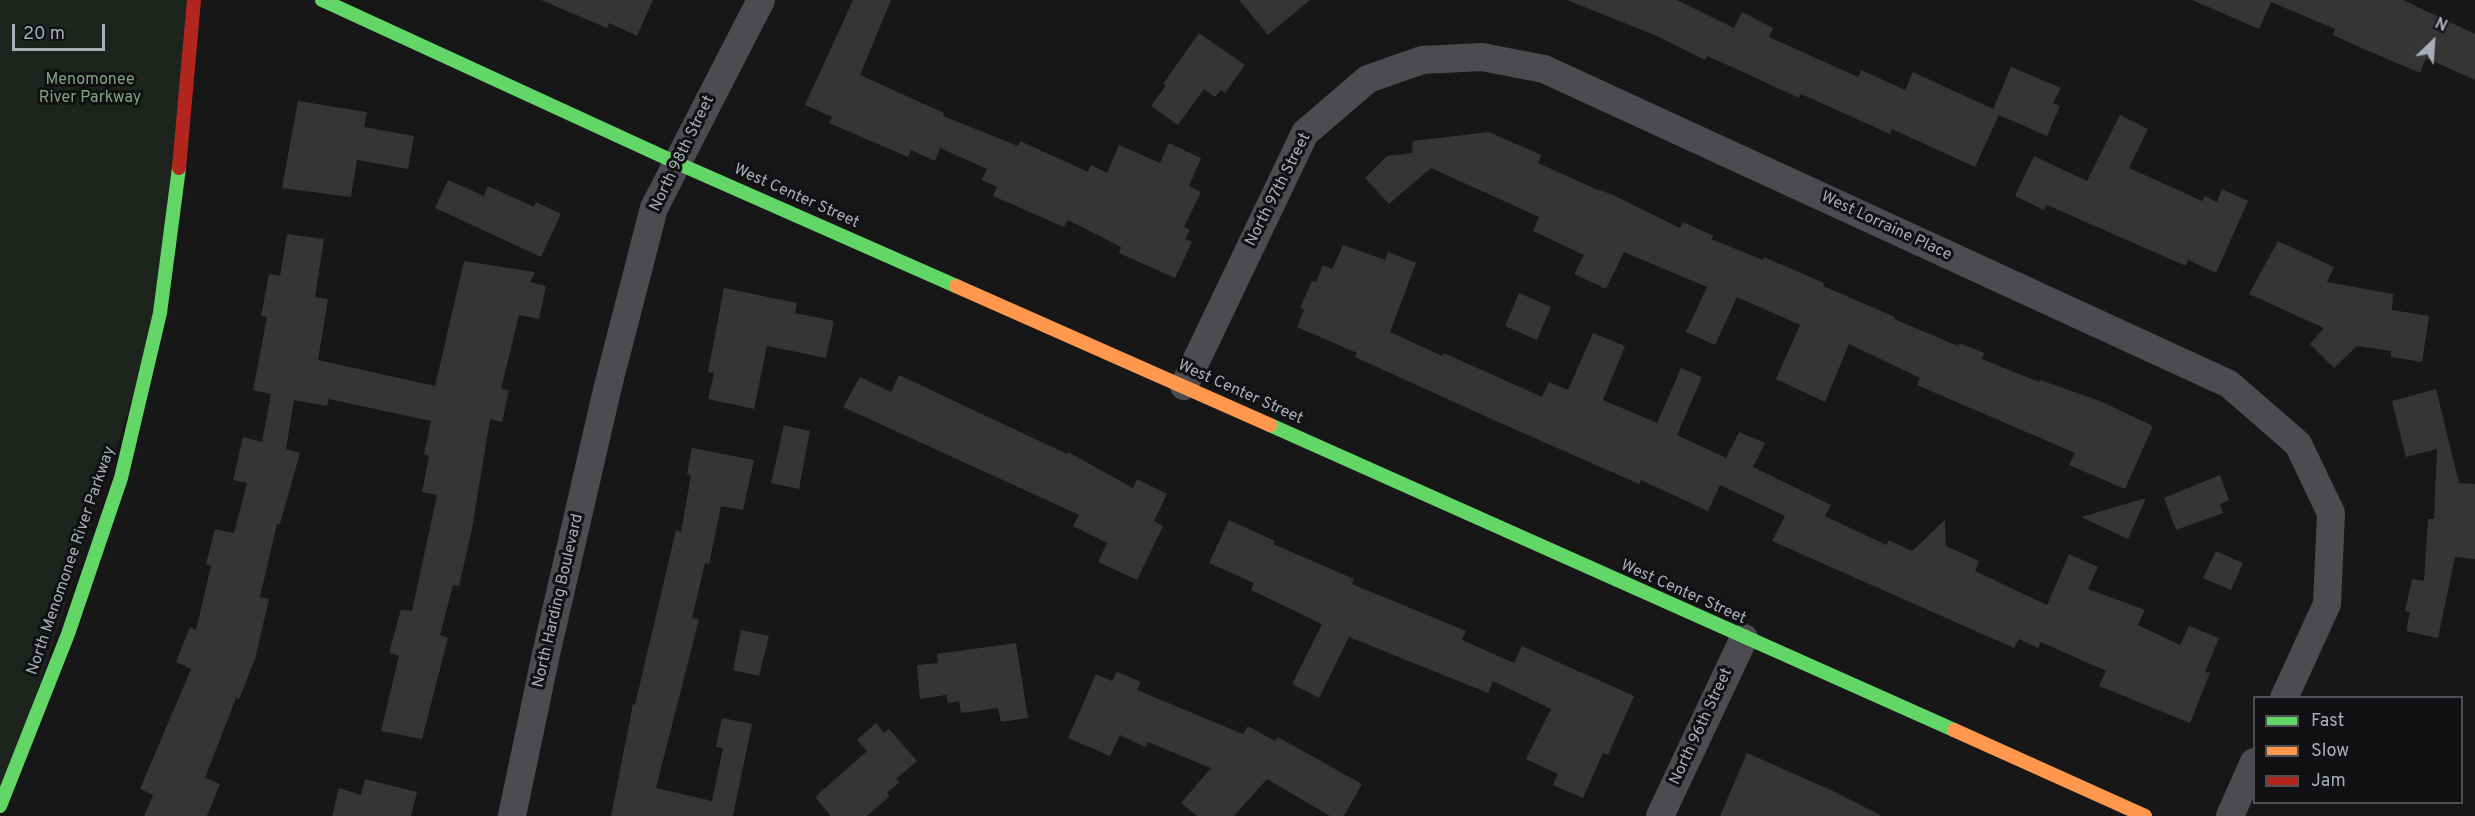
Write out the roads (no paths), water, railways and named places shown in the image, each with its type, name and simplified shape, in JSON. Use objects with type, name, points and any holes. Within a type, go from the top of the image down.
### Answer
[{"type":"street","name":"North Menomonee River Parkway","points":[[0,806],[68,633],[121,478],[160,313],[184,131],[194,0]]},
{"type":"street","name":"West Center Street","points":[[322,0],[677,163],[1184,386],[2145,816]]},
{"type":"street","name":"North 98th Street","points":[[608,386],[654,208],[761,0]]},
{"type":"street","name":"North 97th Street","points":[[1184,386],[1305,133],[1368,79],[1422,60],[1482,57],[1544,69]]},
{"type":"street","name":"West Lorraine Place","points":[[1544,69],[2229,384],[2298,444],[2331,513],[2327,604],[2285,696]]},
{"type":"street","name":"North Harding Boulevard","points":[[512,816],[546,654],[608,386]]},
{"type":"street","name":"North 96th Street","points":[[1660,816],[1744,638]]},
{"type":"street","points":[[2230,816],[2253,764]]},
{"type":"park label","name":"Menomonee River Parkway","points":[[90,90]]}]
